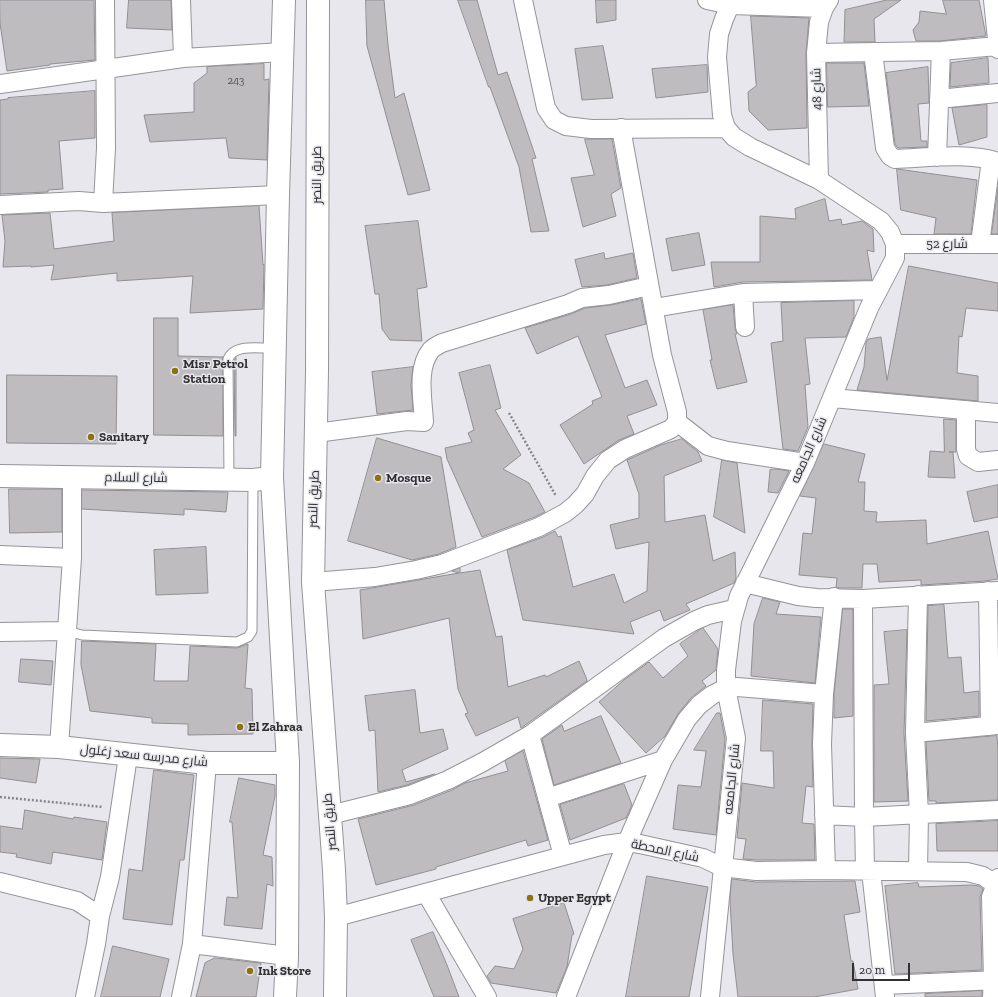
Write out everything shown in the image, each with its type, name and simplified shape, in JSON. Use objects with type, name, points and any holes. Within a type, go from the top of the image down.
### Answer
[{"type":"main road","points":[[284,0],[275,348],[262,479],[288,763],[287,956],[285,997]]},
{"type":"main road","name":"طريق النصر","points":[[318,0],[316,433],[313,582],[336,917],[335,997]]},
{"type":"main road","name":"شارع السلام","points":[[0,476],[229,480],[262,479]]},
{"type":"main road","name":"شارع مدرسه سعد زغلول","points":[[0,745],[59,748],[207,763],[288,763]]},
{"type":"street","points":[[103,203],[106,148],[105,0]]},
{"type":"street","points":[[181,0],[183,58]]},
{"type":"street","points":[[523,0],[546,108],[554,120],[566,126],[584,129],[726,128]]},
{"type":"street","points":[[708,0],[733,3],[827,4]]},
{"type":"street","points":[[993,0],[998,49]]},
{"type":"street","points":[[733,3],[724,19],[717,56],[722,115],[726,128],[734,137],[750,147],[819,180],[881,221],[890,232],[895,244]]},
{"type":"street","name":"شارع 48","points":[[819,180],[816,53],[819,22],[827,4]]},
{"type":"street","points":[[816,53],[941,51],[998,46]]},
{"type":"street","points":[[936,158],[941,51]]},
{"type":"street","points":[[0,84],[183,58],[283,52]]},
{"type":"street","points":[[873,52],[885,148],[890,156],[895,159],[959,157],[995,161],[980,244]]},
{"type":"street","points":[[939,99],[998,93]]},
{"type":"street","points":[[313,582],[375,577],[442,564],[554,520],[565,513],[585,494],[595,476],[608,460],[625,449],[671,429],[677,422],[676,412],[662,355],[621,128]]},
{"type":"street","points":[[0,205],[79,201],[103,203],[278,195]]},
{"type":"street","name":"شارع 52","points":[[895,244],[998,244]]},
{"type":"street","name":"شارع الجامعه","points":[[710,997],[736,738],[726,688],[726,670],[734,609],[745,583],[805,463],[869,308],[895,258],[895,244]]},
{"type":"street","points":[[316,433],[407,421],[424,422],[422,372],[426,359],[432,349],[442,344],[568,304],[582,298],[610,295],[649,286]]},
{"type":"street","points":[[654,308],[744,294],[878,290]]},
{"type":"street","points":[[744,294],[745,327]]},
{"type":"street","points":[[832,398],[998,413]]},
{"type":"street","points":[[966,410],[966,449],[968,456],[978,462],[998,460]]},
{"type":"street","points":[[677,422],[708,446],[726,452],[805,463]]},
{"type":"street","points":[[59,748],[72,558],[72,477]]},
{"type":"street","points":[[0,555],[72,558]]},
{"type":"street","points":[[745,583],[798,596],[816,598],[863,599],[993,591],[994,726],[915,733]]},
{"type":"street","points":[[918,595],[915,733],[920,815],[918,871]]},
{"type":"street","points":[[826,870],[822,744],[824,694],[834,598]]},
{"type":"street","points":[[863,599],[864,817],[868,870],[884,991],[994,986],[991,897],[997,882]]},
{"type":"street","points":[[330,815],[410,795],[448,780],[530,735],[664,638],[694,620],[734,609]]},
{"type":"street","points":[[0,632],[67,631]]},
{"type":"street","points":[[566,997],[627,842],[663,760],[686,719],[698,705],[712,695],[726,688],[737,687],[824,694]]},
{"type":"street","points":[[530,735],[563,856]]},
{"type":"street","points":[[85,997],[100,916],[110,877],[128,756]]},
{"type":"street","points":[[547,798],[663,760]]},
{"type":"street","points":[[181,997],[192,944],[207,763]]},
{"type":"street","points":[[824,815],[864,817],[998,810]]},
{"type":"street","name":"شارع المحطة","points":[[336,917],[604,845],[627,842],[703,858],[722,867],[756,871],[868,870],[967,872],[983,876],[997,882]]},
{"type":"street","points":[[0,882],[77,901],[100,916]]},
{"type":"street","points":[[426,893],[487,997]]},
{"type":"street","points":[[192,944],[287,956]]},
{"type":"lane","points":[[229,480],[228,360],[233,352],[237,350],[275,348]]},
{"type":"lane","points":[[67,631],[82,635],[237,642],[248,637],[252,631],[262,479]]},
{"type":"path","points":[[509,413],[565,513]]},
{"type":"path","points":[[0,797],[121,809]]},
{"type":"building","points":[[0,0],[94,0],[95,60],[50,64],[7,71],[0,23]]},
{"type":"building","points":[[129,0],[171,0],[172,30],[127,28]]},
{"type":"building","points":[[366,0],[384,0],[395,98],[404,93],[430,190],[408,195],[367,46]]},
{"type":"building","points":[[458,0],[477,0],[498,75],[507,72],[536,158],[532,159],[549,231],[531,232],[519,167]]},
{"type":"building","points":[[596,0],[616,0],[616,20],[597,23]]},
{"type":"building","points":[[887,0],[901,0],[874,19],[875,42],[844,42],[845,10]]},
{"type":"building","points":[[943,0],[979,0],[986,36],[940,41],[916,41],[913,30],[919,22],[920,11],[946,14]]},
{"type":"building","points":[[751,16],[809,18],[806,53],[807,128],[768,130],[749,111],[748,92],[756,86]]},
{"type":"building","points":[[603,46],[613,98],[582,100],[575,49]]},
{"type":"building","points":[[988,58],[989,83],[950,87],[951,63]]},
{"type":"building","points":[[827,63],[864,63],[869,106],[828,107]]},
{"type":"building","points":[[264,64],[264,80],[269,79],[267,160],[229,158],[226,138],[150,142],[144,115],[194,112],[194,83],[207,73],[207,67]]},
{"type":"building","points":[[707,65],[708,92],[656,98],[652,69]]},
{"type":"building","points":[[928,67],[929,103],[918,104],[921,141],[927,141],[927,147],[898,148],[895,144],[886,73]]},
{"type":"building","points":[[95,91],[95,138],[59,141],[63,189],[48,190],[48,192],[0,194],[0,100],[8,98]]},
{"type":"building","points":[[987,105],[987,137],[959,145],[952,108]]},
{"type":"building","points":[[585,139],[612,139],[621,188],[611,194],[616,216],[583,227],[571,178],[594,175]]},
{"type":"building","points":[[897,169],[977,180],[971,234],[934,234],[936,218],[901,210]]},
{"type":"building","points":[[998,187],[998,234],[992,234]]},
{"type":"building","points":[[825,199],[829,221],[841,219],[842,225],[862,221],[873,229],[874,252],[867,250],[872,280],[743,282],[714,287],[711,262],[760,262],[760,216],[796,219],[795,209]]},
{"type":"building","points":[[259,206],[263,265],[264,264],[263,309],[190,313],[193,276],[117,281],[117,273],[51,280],[54,265],[3,267],[5,241],[2,215],[50,213],[54,249],[114,241],[112,213]]},
{"type":"building","points":[[418,221],[427,287],[417,289],[422,341],[390,340],[382,329],[379,294],[375,294],[365,226]]},
{"type":"building","points":[[699,233],[705,265],[672,271],[666,239]]},
{"type":"building","points":[[604,253],[605,259],[633,253],[637,278],[607,285],[582,287],[575,260]]},
{"type":"building","points":[[909,266],[998,283],[998,311],[966,308],[962,337],[959,336],[957,373],[978,376],[978,401],[857,390],[864,367],[866,343],[868,339],[881,337],[887,380]]},
{"type":"building","points":[[641,299],[646,324],[605,335],[625,388],[647,380],[657,405],[627,416],[634,434],[619,440],[584,464],[560,425],[593,404],[592,401],[602,397],[578,336],[537,354],[525,328],[571,314],[585,308]]},
{"type":"building","points":[[854,301],[854,317],[846,337],[805,338],[810,384],[805,385],[808,427],[798,451],[783,449],[771,343],[783,341],[781,303]]},
{"type":"building","points":[[733,305],[737,334],[735,334],[747,382],[717,389],[710,360],[712,360],[703,310]]},
{"type":"building","points":[[154,318],[178,318],[178,356],[223,357],[223,436],[154,435]]},
{"type":"building","points":[[236,358],[236,436],[235,436],[234,361]]},
{"type":"building","points":[[490,365],[501,408],[495,410],[521,455],[503,469],[529,483],[545,512],[482,537],[447,459],[445,448],[472,442],[468,433],[474,430],[459,373]]},
{"type":"building","points":[[413,367],[411,385],[413,410],[377,414],[372,372]]},
{"type":"building","points":[[7,375],[117,376],[116,444],[7,443]]},
{"type":"building","points":[[944,419],[956,420],[956,452],[953,452],[955,478],[928,477],[930,451],[944,452]]},
{"type":"building","points":[[377,438],[441,457],[456,547],[439,554],[412,560],[348,541]]},
{"type":"building","points":[[682,439],[698,452],[702,461],[664,476],[665,522],[705,515],[713,561],[735,552],[736,578],[734,583],[686,604],[690,610],[664,621],[660,610],[630,622],[634,634],[523,620],[507,550],[555,531],[558,537],[561,536],[573,587],[614,574],[624,603],[647,591],[649,542],[616,549],[610,525],[639,518],[639,494],[627,460],[661,445]]},
{"type":"building","points":[[824,444],[865,454],[858,482],[865,482],[864,511],[877,512],[876,522],[926,520],[927,544],[988,531],[998,579],[921,585],[921,580],[879,582],[877,564],[863,564],[862,588],[836,587],[837,578],[799,575],[803,533],[812,534],[816,498],[800,496]]},
{"type":"building","points":[[722,460],[737,463],[745,533],[714,517]]},
{"type":"building","points":[[776,469],[789,471],[778,493],[768,492],[770,470]]},
{"type":"building","points":[[998,485],[998,517],[974,522],[967,492]]},
{"type":"building","points":[[9,489],[62,489],[62,532],[10,533]]},
{"type":"building","points":[[82,490],[228,492],[226,512],[184,509],[184,515],[82,509]]},
{"type":"building","points":[[206,547],[208,593],[156,595],[154,550]]},
{"type":"building","points":[[460,568],[460,573],[480,570],[496,637],[502,636],[508,687],[545,675],[546,677],[579,661],[586,677],[587,681],[521,728],[518,717],[476,736],[465,714],[468,713],[458,689],[449,618],[363,639],[360,590],[459,573],[452,571]]},
{"type":"building","points":[[763,598],[780,602],[776,614],[821,617],[815,683],[751,676],[754,624]]},
{"type":"building","points":[[944,605],[948,658],[961,657],[964,693],[979,691],[979,716],[926,721],[928,606]]},
{"type":"building","points":[[843,609],[853,609],[853,716],[834,718],[834,695]]},
{"type":"building","points":[[703,628],[718,649],[716,670],[702,681],[706,686],[691,698],[678,714],[665,736],[646,753],[599,702],[624,680],[649,662],[663,678],[688,656],[680,644]]},
{"type":"building","points":[[907,630],[904,733],[908,801],[874,802],[874,685],[889,684],[884,632]]},
{"type":"building","points":[[82,641],[156,644],[154,681],[188,681],[190,646],[237,648],[248,644],[245,688],[252,689],[253,734],[188,735],[188,724],[152,723],[152,718],[90,711],[81,665]]},
{"type":"building","points":[[21,659],[53,661],[51,685],[19,682]]},
{"type":"building","points":[[415,690],[420,733],[443,729],[448,749],[402,770],[406,782],[435,774],[407,785],[378,792],[375,730],[369,731],[365,696]]},
{"type":"building","points":[[763,700],[813,704],[813,787],[806,786],[802,823],[814,824],[815,860],[743,859],[746,839],[737,838],[742,783],[774,788],[773,751],[761,751]]},
{"type":"building","points":[[717,713],[720,713],[725,739],[716,835],[673,829],[678,785],[701,787],[706,751],[694,750]]},
{"type":"building","points":[[601,716],[621,763],[554,785],[542,739],[562,725],[564,731]]},
{"type":"building","points":[[997,736],[998,800],[936,803],[936,801],[929,801],[926,742]]},
{"type":"building","points":[[523,751],[548,840],[528,846],[526,840],[436,867],[436,869],[376,885],[358,819],[414,805],[452,790],[465,783],[508,771],[505,761]]},
{"type":"building","points":[[0,758],[40,759],[36,783],[0,778]]},
{"type":"building","points":[[154,770],[194,775],[184,860],[180,860],[172,925],[123,919],[129,869],[142,871]]},
{"type":"building","points":[[239,778],[275,785],[275,796],[263,855],[272,857],[273,886],[267,884],[262,929],[224,925],[227,897],[238,898],[232,822],[230,822]]},
{"type":"building","points":[[624,784],[632,805],[626,818],[570,840],[560,805]]},
{"type":"building","points":[[25,810],[73,819],[74,817],[107,822],[102,860],[53,852],[51,864],[16,857],[17,854],[0,852],[0,826],[22,829]]},
{"type":"building","points":[[998,821],[998,851],[937,851],[936,824]]},
{"type":"building","points":[[647,876],[708,887],[689,997],[626,997]]},
{"type":"building","points":[[732,879],[756,882],[855,881],[860,912],[844,915],[851,961],[853,961],[858,989],[814,997],[738,997],[733,954],[730,900]]},
{"type":"building","points":[[918,883],[919,887],[971,885],[979,886],[983,889],[980,897],[982,970],[895,974],[885,886]]},
{"type":"building","points":[[564,903],[574,934],[572,935],[567,967],[556,993],[491,983],[487,976],[495,966],[514,969],[523,949],[513,919]]},
{"type":"building","points":[[433,932],[459,997],[434,997],[411,940]]},
{"type":"building","points":[[113,946],[169,959],[160,997],[101,997]]},
{"type":"building","points":[[215,958],[261,963],[256,997],[196,997],[205,963]]},
{"type":"building","points":[[982,991],[982,997],[925,997],[925,994]]},
{"type":"place","name":"Misr Petrol Station","points":[[175,371]]},
{"type":"place","name":"Sanitary","points":[[91,437]]},
{"type":"place","name":"Mosque","points":[[378,478]]},
{"type":"place","name":"El Zahraa","points":[[240,727]]},
{"type":"place","name":"Upper Egypt","points":[[530,898]]},
{"type":"place","name":"Ink Store","points":[[250,971]]}]
